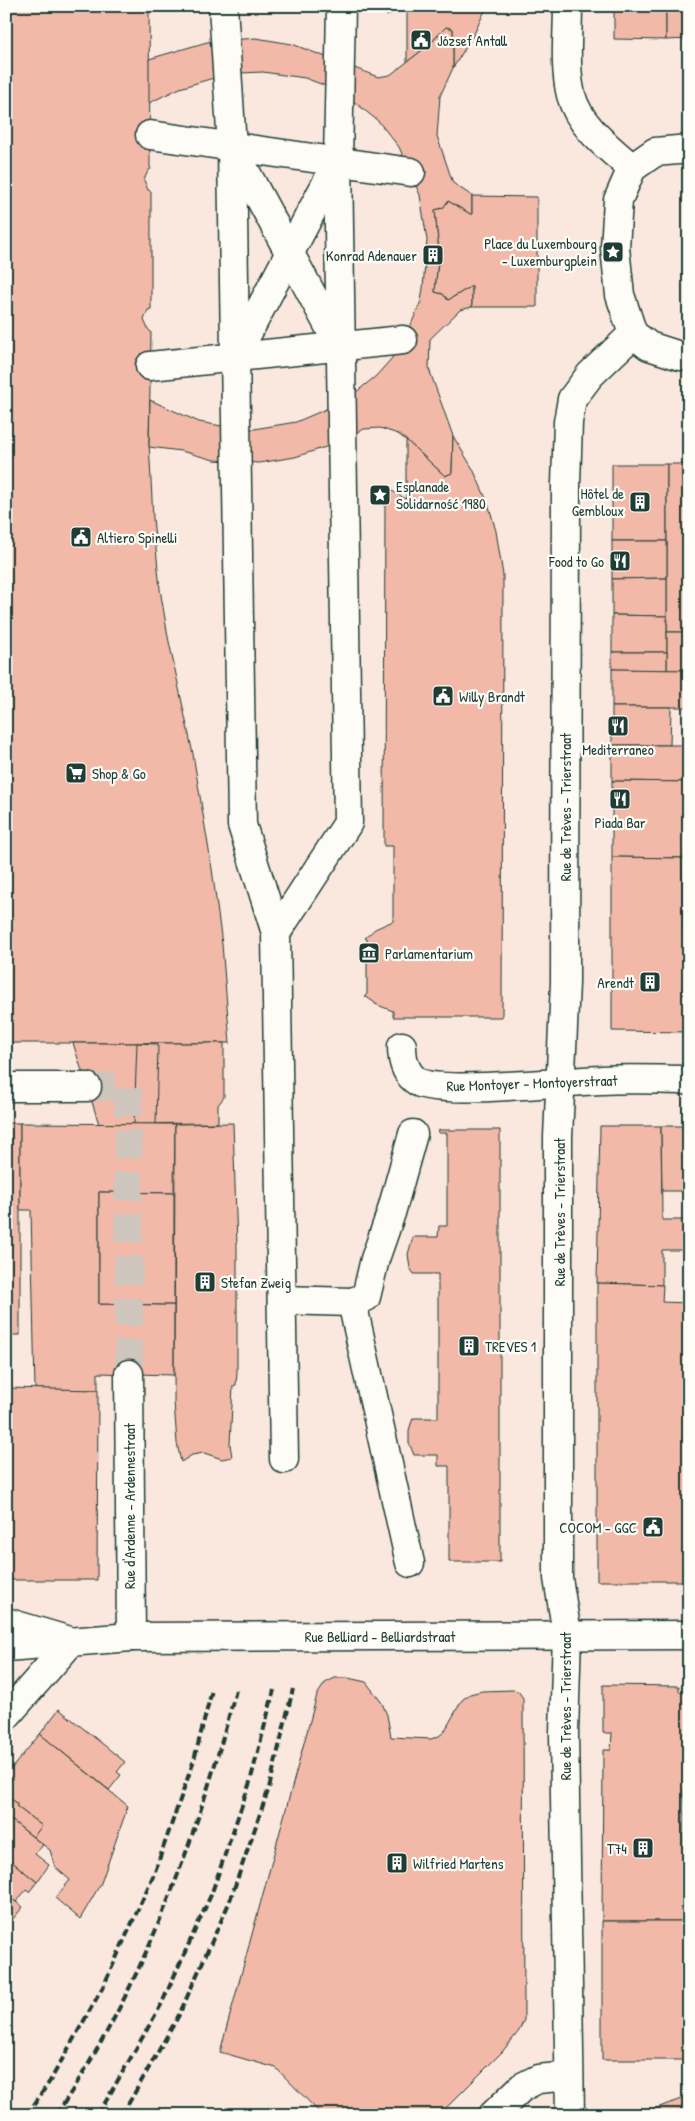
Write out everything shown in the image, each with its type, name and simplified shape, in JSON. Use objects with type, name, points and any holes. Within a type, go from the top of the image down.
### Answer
[{"type":"street","points":[[223,6],[232,146],[242,825],[276,933],[284,1459]]},
{"type":"street","points":[[276,933],[348,824],[338,161],[341,6]]},
{"type":"street","points":[[568,6],[568,72],[571,95],[580,116],[595,135],[632,168]]},
{"type":"street","points":[[150,135],[411,172]]},
{"type":"street","points":[[232,146],[340,346]]},
{"type":"street","points":[[689,149],[656,152],[632,168],[618,200],[615,248],[620,295],[633,334],[649,346],[680,356],[689,356]]},
{"type":"street","points":[[235,357],[338,161]]},
{"type":"street","name":"Rue de Trèves - Trierstraat","points":[[570,2115],[564,1733],[567,1634],[558,1578],[558,1137],[565,983],[566,494],[568,422],[572,399],[590,375],[633,334]]},
{"type":"street","points":[[150,366],[403,340]]},
{"type":"street","name":"Rue Montoyer - Montoyerstraat","points":[[402,1046],[402,1059],[408,1073],[419,1082],[445,1087],[603,1079],[689,1080]]},
{"type":"street","points":[[6,1087],[87,1087]]},
{"type":"street","points":[[282,1300],[352,1302],[366,1297],[375,1259],[391,1213],[413,1134]]},
{"type":"street","points":[[352,1302],[410,1563]]},
{"type":"street","name":"Rue d'Ardenne - Ardennestraat","points":[[128,1374],[131,1637]]},
{"type":"street","name":"Rue Belliard - Belliardstraat","points":[[6,1622],[71,1642]]},
{"type":"street","name":"Rue Belliard - Belliardstraat","points":[[6,1647],[131,1637],[689,1635]]},
{"type":"street","points":[[6,1716],[71,1642]]},
{"type":"street","points":[[493,2115],[522,2087],[538,2079],[569,2076]]},
{"type":"building","name":"Altiero Spinelli","points":[[6,6],[149,6],[151,169],[144,180],[148,190],[151,191],[151,309],[148,310],[144,320],[151,332],[149,442],[153,518],[160,589],[168,637],[193,754],[212,869],[222,944],[230,1043],[6,1043]]},
{"type":"building","name":"József Antall","points":[[386,6],[403,6],[387,16]]},
{"type":"building","name":"József Antall","points":[[407,6],[487,6],[474,34],[453,68],[453,29],[446,27],[430,44],[407,62]]},
{"type":"building","points":[[614,6],[666,6],[666,40],[614,39]]},
{"type":"building","points":[[666,6],[689,6],[689,39],[666,40]]},
{"type":"building","name":"Konrad Adenauer","points":[[446,27],[453,29],[453,68],[440,96],[437,136],[453,183],[472,196],[472,215],[448,201],[443,208],[435,210],[439,251],[435,292],[443,294],[448,300],[472,286],[472,307],[460,310],[430,339],[429,369],[453,436],[452,473],[445,476],[398,434],[380,428],[364,429],[335,444],[295,457],[259,463],[214,460],[181,451],[149,447],[150,400],[199,422],[233,428],[254,429],[296,422],[331,407],[355,393],[376,376],[392,358],[410,327],[421,301],[427,240],[420,195],[399,147],[378,121],[352,100],[326,86],[305,78],[263,72],[240,73],[210,79],[180,88],[149,103],[149,59],[207,42],[256,38],[292,44],[378,77],[390,75],[430,44]]},
{"type":"building","points":[[472,196],[537,197],[537,307],[472,307],[472,286],[448,300],[443,294],[435,292],[439,251],[435,210],[443,208],[448,201],[472,215]]},
{"type":"building","name":"Willy Brandt","points":[[453,436],[473,469],[488,503],[496,531],[503,575],[502,1017],[393,1017],[393,1011],[375,1004],[365,996],[367,994],[367,939],[365,938],[375,929],[393,921],[393,846],[384,846],[385,487],[406,499],[406,440],[445,476],[452,473]]},
{"type":"building","name":"Hôtel de Gembloux","points":[[612,464],[667,464],[667,541],[612,541]]},
{"type":"building","points":[[667,464],[689,464],[689,632],[667,632]]},
{"type":"building","points":[[612,541],[667,541],[667,578],[612,579]]},
{"type":"building","points":[[667,578],[667,616],[612,615],[612,579]]},
{"type":"building","points":[[612,615],[667,616],[667,652],[612,652]]},
{"type":"building","points":[[667,632],[689,632],[689,670],[667,670]]},
{"type":"building","points":[[612,652],[667,652],[667,670],[612,669]]},
{"type":"building","points":[[612,669],[689,670],[689,707],[612,707]]},
{"type":"building","points":[[612,707],[671,707],[670,745],[612,745]]},
{"type":"building","points":[[612,745],[689,745],[689,782],[612,781]]},
{"type":"building","points":[[612,781],[689,782],[689,858],[612,857]]},
{"type":"building","name":"Arendt","points":[[612,857],[682,858],[683,933],[689,933],[689,1032],[612,1031]]},
{"type":"building","points":[[73,1043],[224,1043],[224,1097],[218,1105],[218,1123],[99,1124]]},
{"type":"building","points":[[137,1043],[158,1044],[156,1124],[134,1124]]},
{"type":"building","points":[[6,1123],[20,1123],[20,1335],[6,1335]]},
{"type":"building","points":[[20,1123],[175,1124],[174,1193],[99,1192],[99,1304],[174,1305],[174,1375],[98,1373],[98,1390],[35,1389],[31,1210],[20,1210]]},
{"type":"building","name":"Stefan Zweig","points":[[233,1123],[237,1246],[237,1373],[236,1385],[233,1386],[230,1444],[232,1457],[222,1459],[204,1453],[192,1455],[181,1462],[177,1443],[174,1402],[175,1124]]},
{"type":"building","points":[[600,1126],[661,1126],[662,1220],[689,1220],[689,1250],[662,1250],[662,1285],[597,1283]]},
{"type":"building","points":[[661,1126],[689,1126],[689,1191],[662,1191]]},
{"type":"building","name":"TREVES 1","points":[[439,1130],[500,1130],[500,1562],[449,1562],[449,1466],[438,1466],[438,1455],[414,1455],[409,1443],[409,1430],[413,1418],[438,1418],[438,1274],[414,1274],[410,1268],[408,1254],[413,1237],[438,1237],[439,1226],[447,1226],[447,1133],[438,1133]]},
{"type":"building","points":[[99,1192],[174,1193],[174,1305],[99,1304]]},
{"type":"building","points":[[597,1283],[663,1285],[662,1302],[689,1303],[689,1581],[597,1581]]},
{"type":"building","points":[[6,1388],[98,1390],[97,1580],[6,1580]]},
{"type":"building","name":"Wilfried Martens","points":[[335,1678],[348,1678],[366,1682],[382,1703],[387,1715],[391,1737],[431,1739],[439,1736],[444,1732],[462,1700],[470,1694],[482,1691],[513,1690],[518,1691],[523,1698],[524,2020],[519,2031],[502,2052],[439,2115],[322,2115],[276,2068],[220,2052],[317,1695],[325,1683]]},
{"type":"building","name":"T74","points":[[603,1685],[679,1686],[679,1692],[689,1692],[689,1789],[684,1789],[684,1907],[689,1907],[689,1921],[602,1921],[603,1750],[611,1750],[612,1733],[603,1733]]},
{"type":"building","points":[[59,1709],[125,1762],[117,1772],[121,1775],[109,1790],[40,1734]]},
{"type":"building","points":[[40,1734],[128,1806],[101,1883],[80,1919],[55,1898],[70,1880],[55,1867],[50,1850],[33,1837],[42,1826],[16,1806],[18,1804],[6,1795],[6,1775]]},
{"type":"building","points":[[6,1795],[18,1804],[16,1806],[42,1826],[33,1837],[6,1816]]},
{"type":"building","points":[[6,1816],[43,1845],[35,1854],[49,1865],[37,1882],[6,1857]]},
{"type":"building","points":[[6,1857],[37,1882],[29,1892],[26,1890],[16,1902],[6,1895]]},
{"type":"building","points":[[6,1895],[23,1907],[6,1927]]},
{"type":"building","points":[[602,1921],[687,1921],[686,1991],[689,1991],[689,2060],[602,2060]]},
{"type":"building","points":[[689,2096],[689,2115],[638,2115]]},
{"type":"tunnel","points":[[87,1087],[128,1087],[129,1374]]},
{"type":"railway","points":[[122,2115],[179,2015],[229,1903],[269,1788],[293,1689]]},
{"type":"railway","points":[[27,2115],[50,2081],[104,1985],[154,1874],[194,1760],[212,1690]]},
{"type":"railway","points":[[56,2115],[87,2066],[115,2016],[164,1910],[204,1801],[236,1690]]},
{"type":"railway","points":[[98,2115],[161,2005],[211,1895],[250,1782],[274,1690]]},
{"type":"place","name":"József Antall","points":[[421,40]]},
{"type":"place","name":"Place du Luxembourg - Luxemburgplein","points":[[613,252]]},
{"type":"place","name":"Konrad Adenauer","points":[[433,255]]},
{"type":"place","name":"Esplanade Solidarność 1980","points":[[380,495]]},
{"type":"place","name":"Hôtel de Gembloux","points":[[640,502]]},
{"type":"place","name":"Altiero Spinelli","points":[[81,537]]},
{"type":"place","name":"Food to Go","points":[[620,561]]},
{"type":"place","name":"Willy Brandt","points":[[443,696]]},
{"type":"place","name":"Mediterraneo","points":[[618,726]]},
{"type":"place","name":"Shop & Go","points":[[76,773]]},
{"type":"place","name":"Piada Bar","points":[[620,799]]},
{"type":"place","name":"Parlamentarium","points":[[369,953]]},
{"type":"place","name":"Arendt","points":[[650,982]]},
{"type":"place","name":"Stefan Zweig","points":[[205,1282]]},
{"type":"place","name":"TREVES 1","points":[[469,1346]]},
{"type":"place","name":"COCOM - GGC","points":[[653,1527]]},
{"type":"place","name":"T74","points":[[643,1848]]},
{"type":"place","name":"Wilfried Martens","points":[[397,1863]]}]
